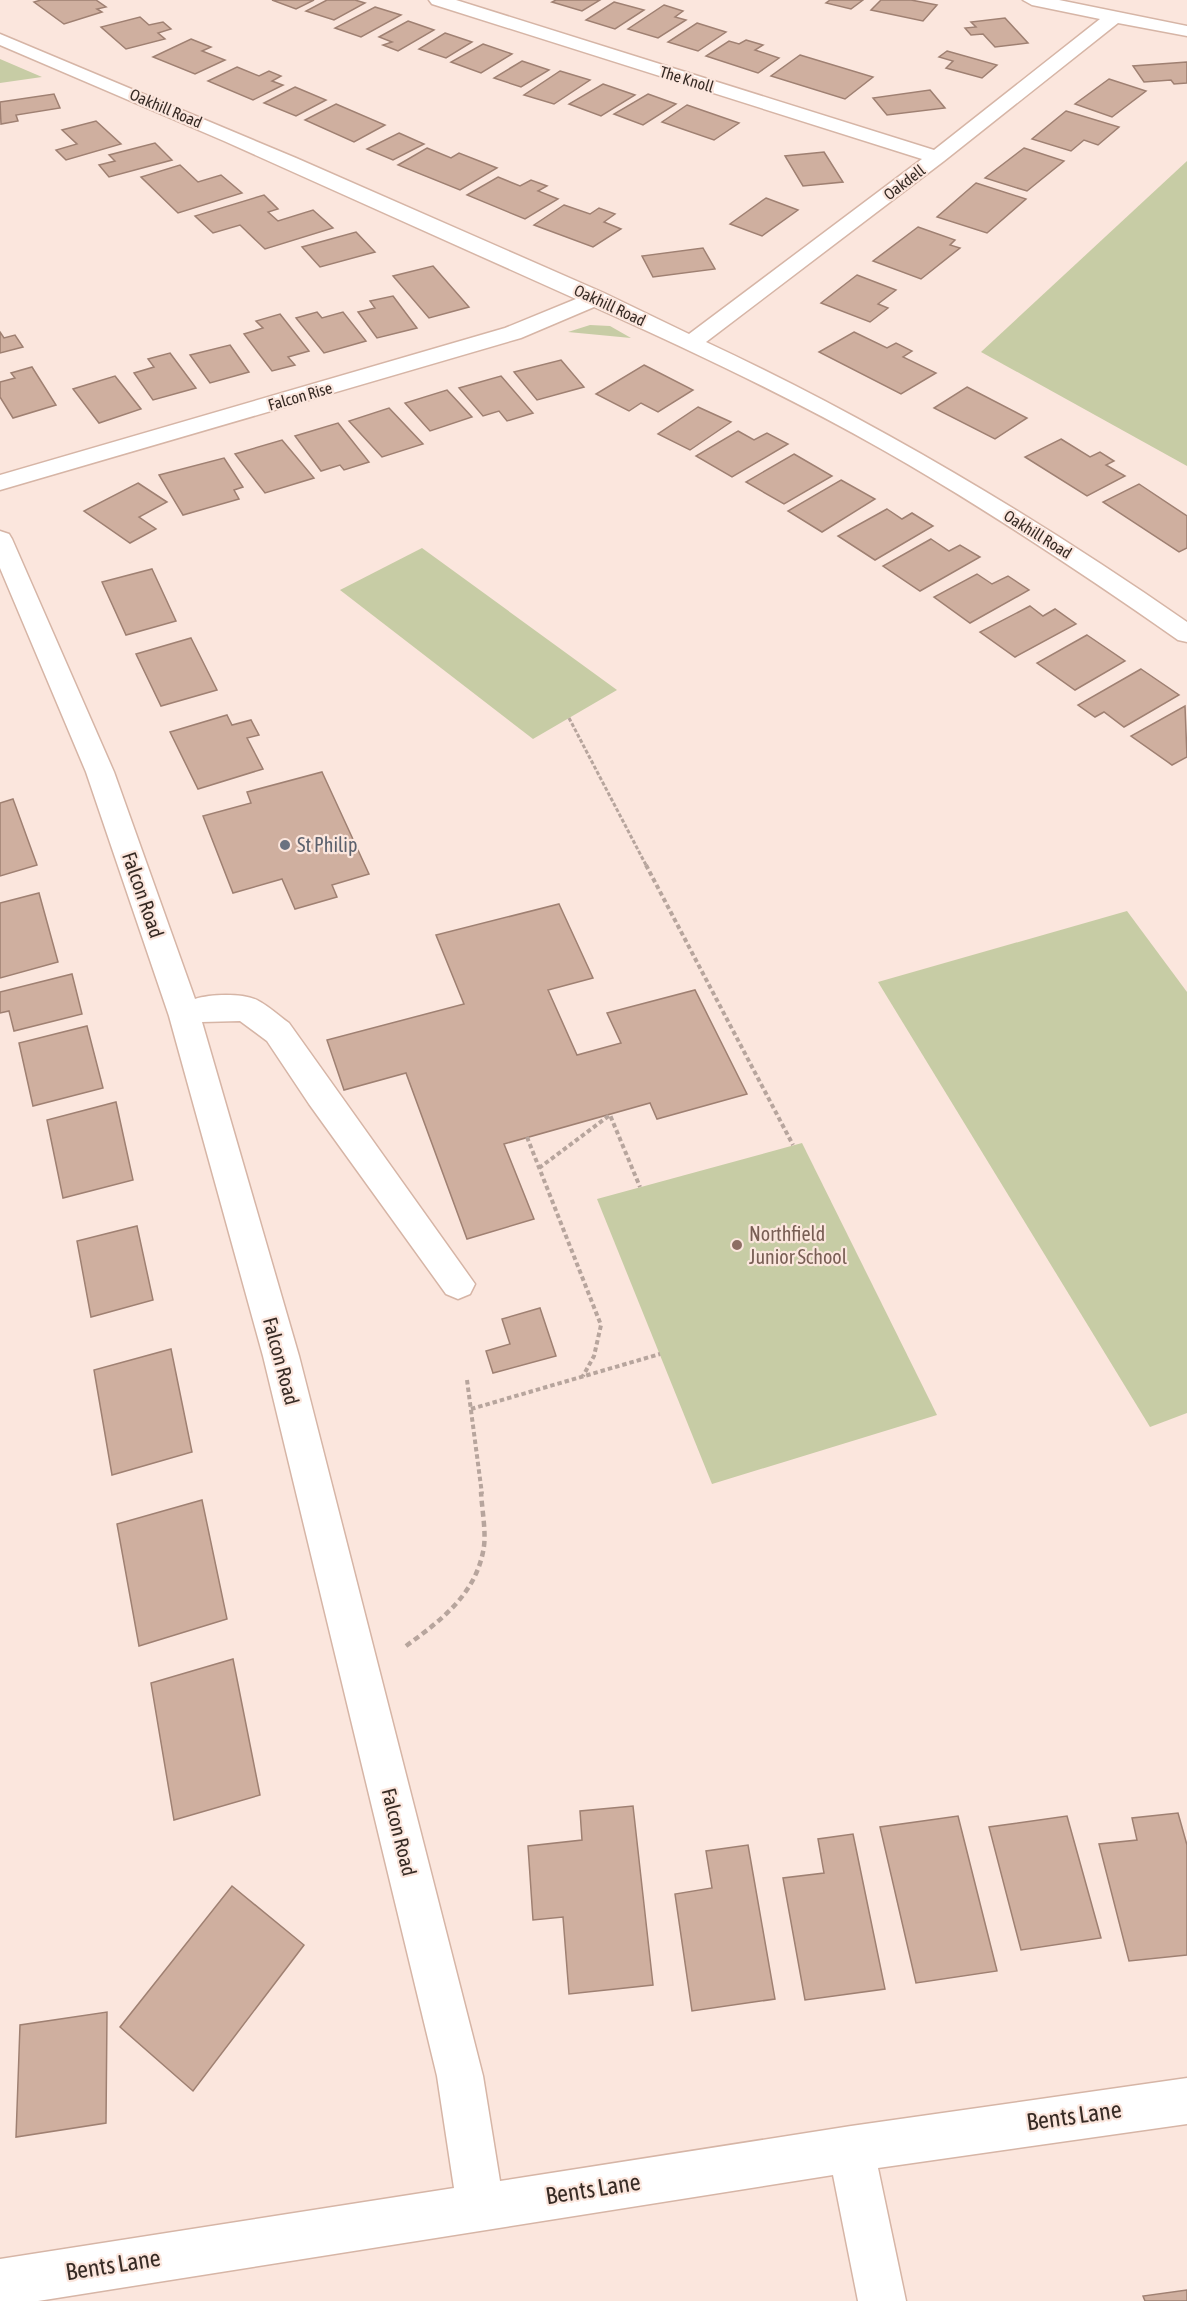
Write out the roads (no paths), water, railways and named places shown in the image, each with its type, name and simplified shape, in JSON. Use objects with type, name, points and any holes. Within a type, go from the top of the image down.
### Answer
[{"type":"street","name":"The Knoll","points":[[438,0],[937,157]]},
{"type":"street","points":[[1032,0],[1187,31]]},
{"type":"street","name":"Oakdell","points":[[691,343],[937,157],[1114,17]]},
{"type":"street","name":"Oakhill Road","points":[[0,39],[235,137],[596,298],[691,343],[846,421],[945,476],[1053,542],[1187,634]]},
{"type":"street","name":"Falcon Rise","points":[[0,483],[513,333],[596,298]]},
{"type":"street","name":"Falcon Road","points":[[4,557],[100,772],[185,1016],[281,1356],[460,2076],[481,2207]]},
{"type":"street","points":[[185,1016],[203,1008],[247,1009],[278,1032],[320,1095],[458,1284]]},
{"type":"street","name":"Bents Lane","points":[[0,2283],[850,2150],[1187,2101]]},
{"type":"street","points":[[850,2150],[882,2301]]},
{"type":"place","name":"St Philip","points":[[285,845]]},
{"type":"place","name":"Northfield Junior School","points":[[737,1245]]}]
